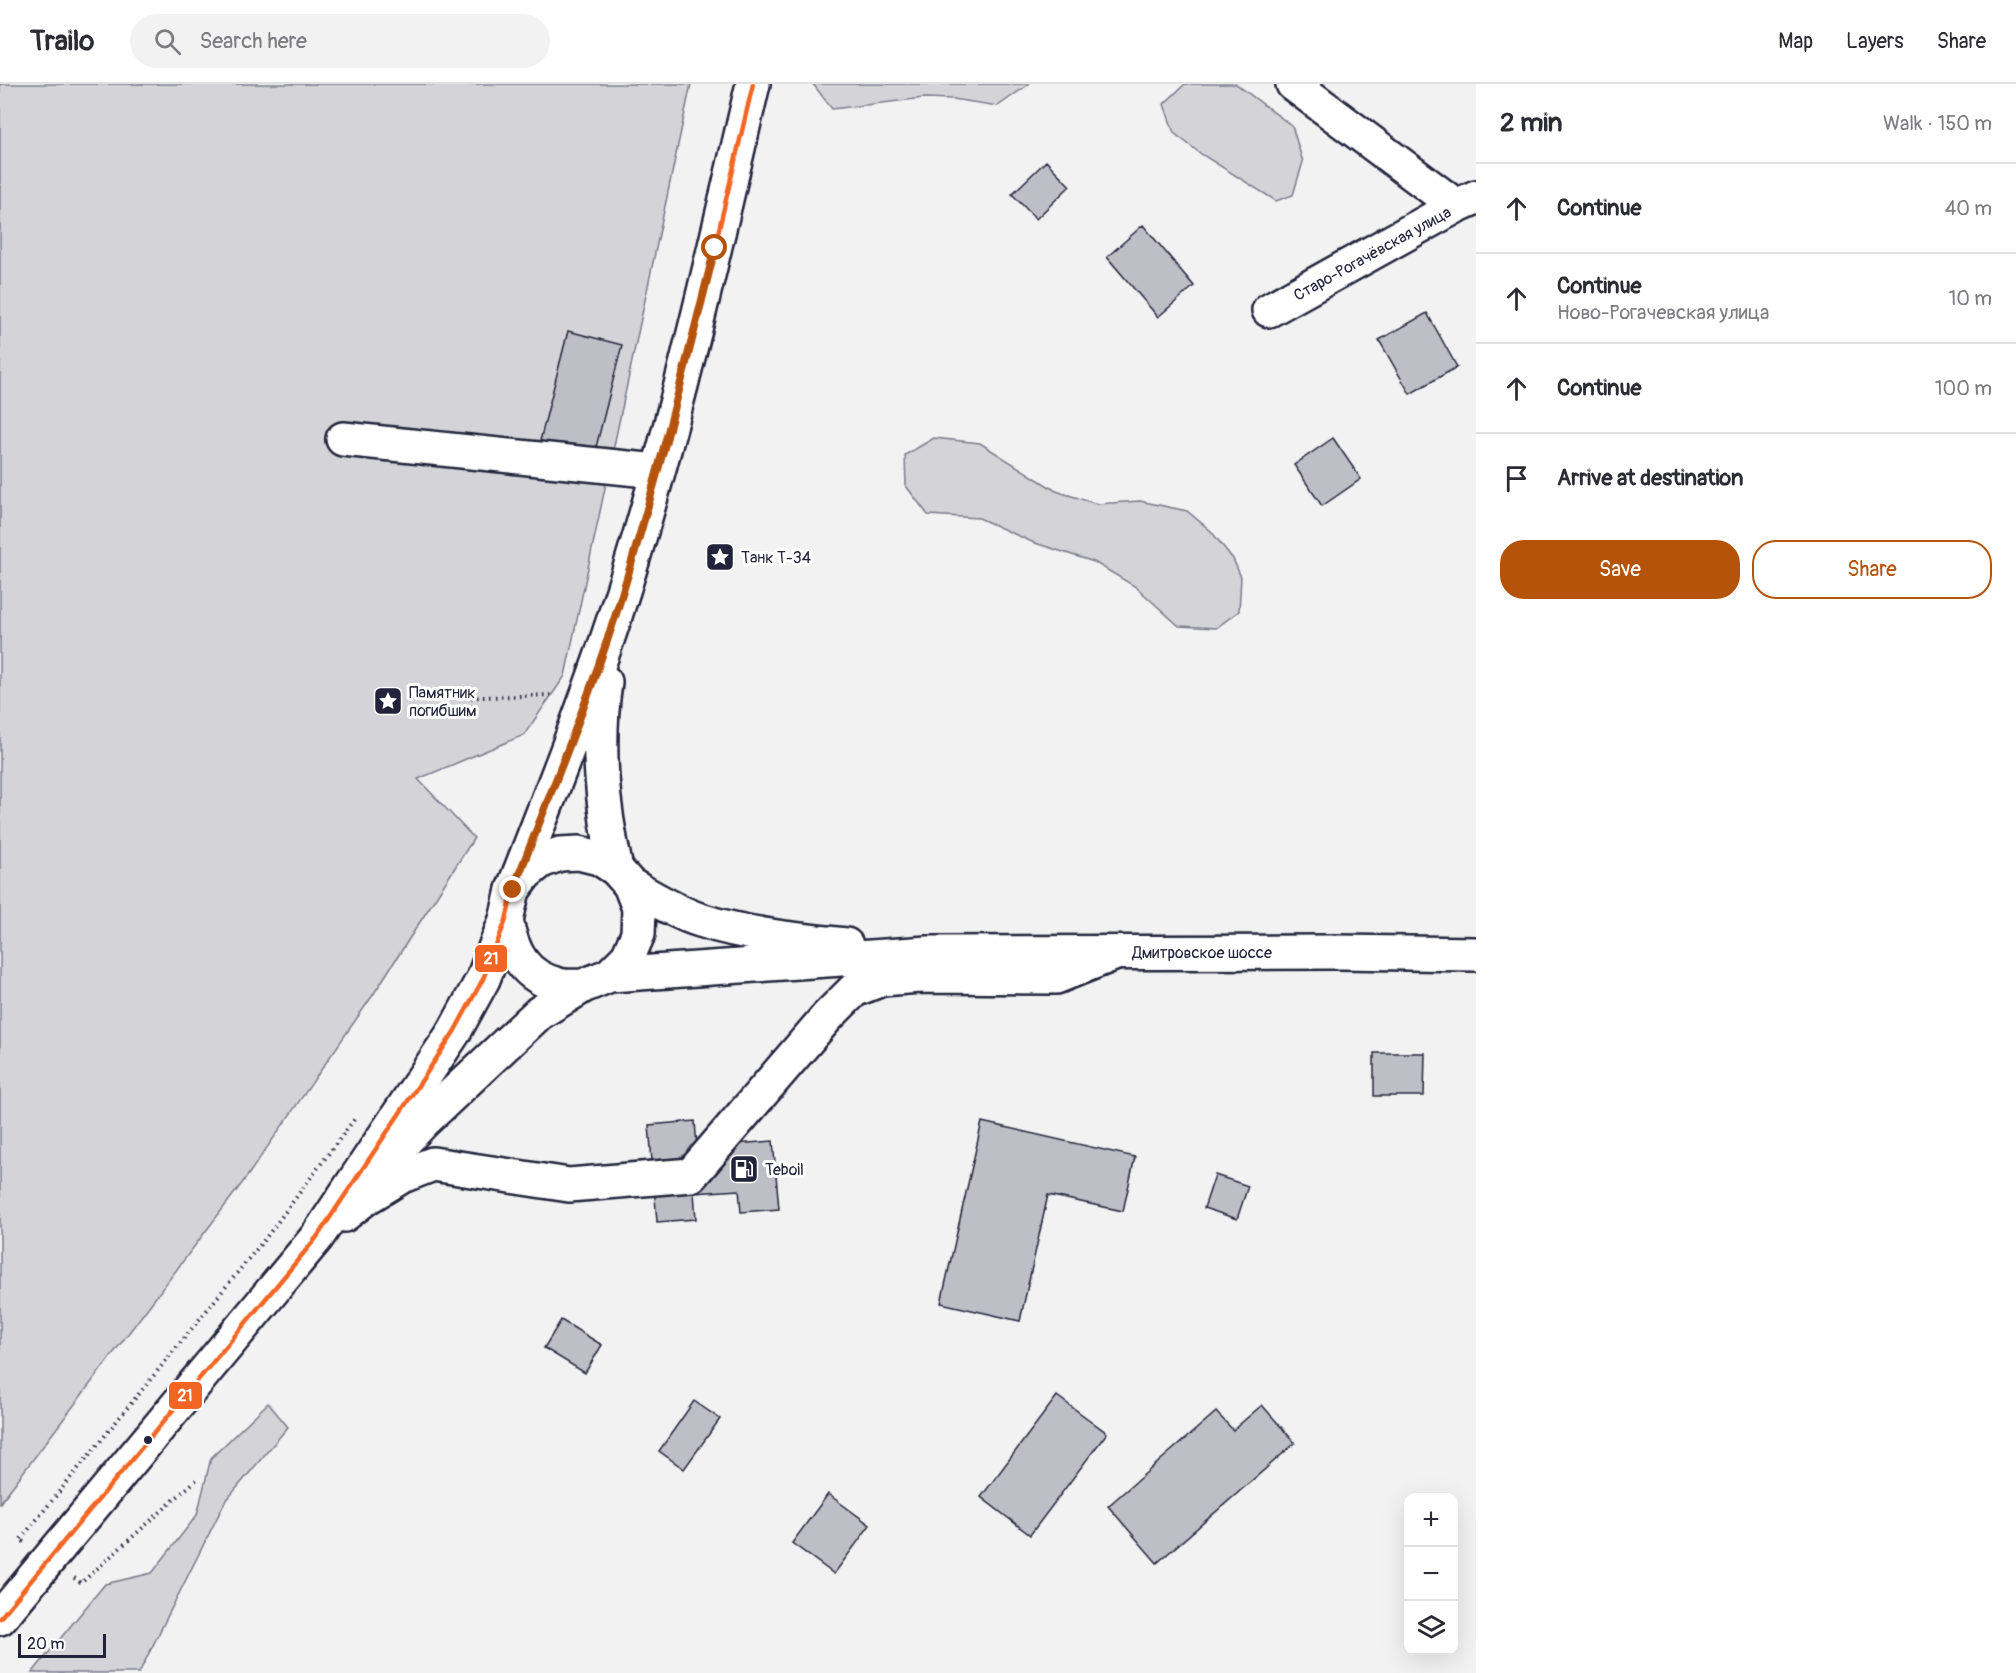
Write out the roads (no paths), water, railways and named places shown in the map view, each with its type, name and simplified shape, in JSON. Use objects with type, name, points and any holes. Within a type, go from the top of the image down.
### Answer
[{"type":"main road","points":[[0,1618],[317,1237],[454,1032],[483,979],[614,618],[670,429],[753,84]]},
{"type":"main road","points":[[1293,84],[1466,201]]},
{"type":"main road","name":"Старо-Рогачёвская улица","points":[[1269,310],[1466,201]]},
{"type":"main road","points":[[343,438],[657,471]]},
{"type":"main road","points":[[339,1204],[539,1013],[597,981],[628,957],[638,934],[639,908],[623,877],[603,790],[600,718],[614,618]]},
{"type":"main road","points":[[579,853],[599,858],[623,877],[665,904],[699,920],[741,930],[837,944],[928,953],[560,986],[538,977],[516,953],[510,943],[510,905],[525,874],[533,867],[541,861],[560,854],[579,853]]},
{"type":"main road","name":"Дмитровское шоссе","points":[[928,953],[1476,954]]},
{"type":"main road","points":[[317,1237],[366,1198],[402,1176],[434,1164],[569,1185],[691,1175],[827,1017],[854,990],[882,979],[910,977],[1056,977],[1118,953]]},
{"type":"place","name":"Танк Т-34","points":[[720,557]]},
{"type":"place","name":"Памятник погибшим","points":[[388,701]]},
{"type":"place","name":"Teboil","points":[[744,1169]]}]
